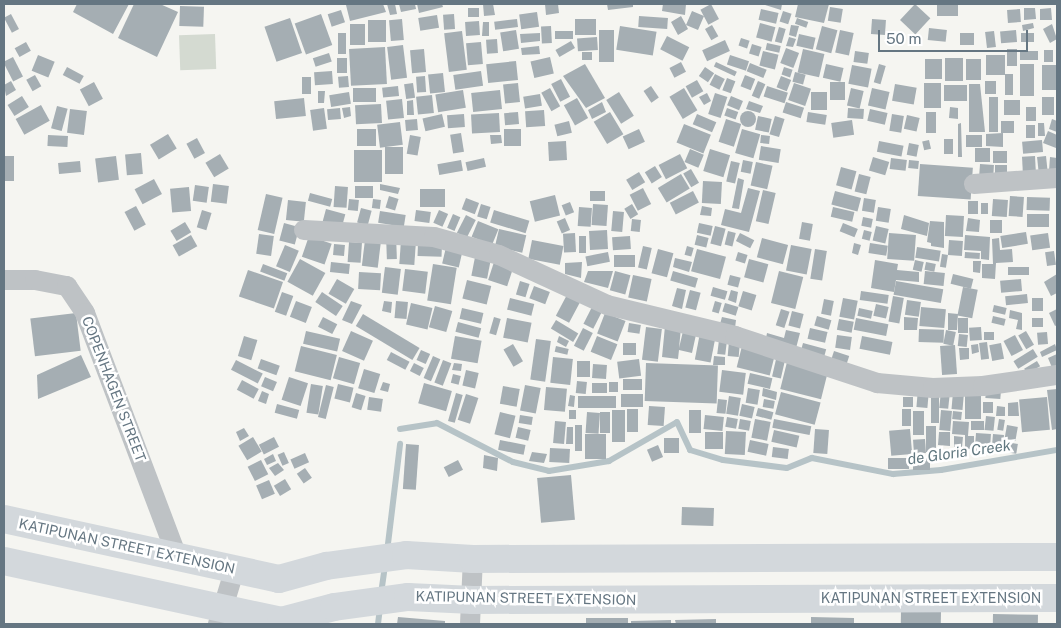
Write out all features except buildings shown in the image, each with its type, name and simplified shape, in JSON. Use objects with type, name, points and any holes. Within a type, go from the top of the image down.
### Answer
[{"type":"street","points":[[974,184],[1057,178]]},
{"type":"street","points":[[304,230],[434,237],[499,255],[607,306],[735,336],[877,383],[934,388],[983,386],[1057,374]]},
{"type":"street","name":"COPENHAGEN STREET","points":[[4,280],[35,280],[67,286],[85,313],[176,556]]},
{"type":"street","name":"KATIPUNAN STREET EXTENSION","points":[[4,519],[279,579],[326,566],[406,555],[473,559],[1057,557]]},
{"type":"street","points":[[472,612],[473,559]]},
{"type":"street","name":"KATIPUNAN STREET EXTENSION","points":[[4,561],[220,616],[281,621],[334,607],[408,597],[472,612],[1057,598]]},
{"type":"street","points":[[220,616],[235,568]]},
{"type":"shaded area","points":[[215,34],[216,69],[180,70],[179,35]]},
{"type":"waterway","name":"de Gloria Creek","points":[[400,429],[437,423],[513,462],[549,471],[609,461],[677,422],[690,450],[723,460],[787,468],[812,458],[893,474],[941,470],[1057,450]]},
{"type":"waterway","points":[[387,552],[400,444]]},
{"type":"waterway","points":[[381,594],[385,565]]},
{"type":"waterway","points":[[378,624],[380,607]]}]
